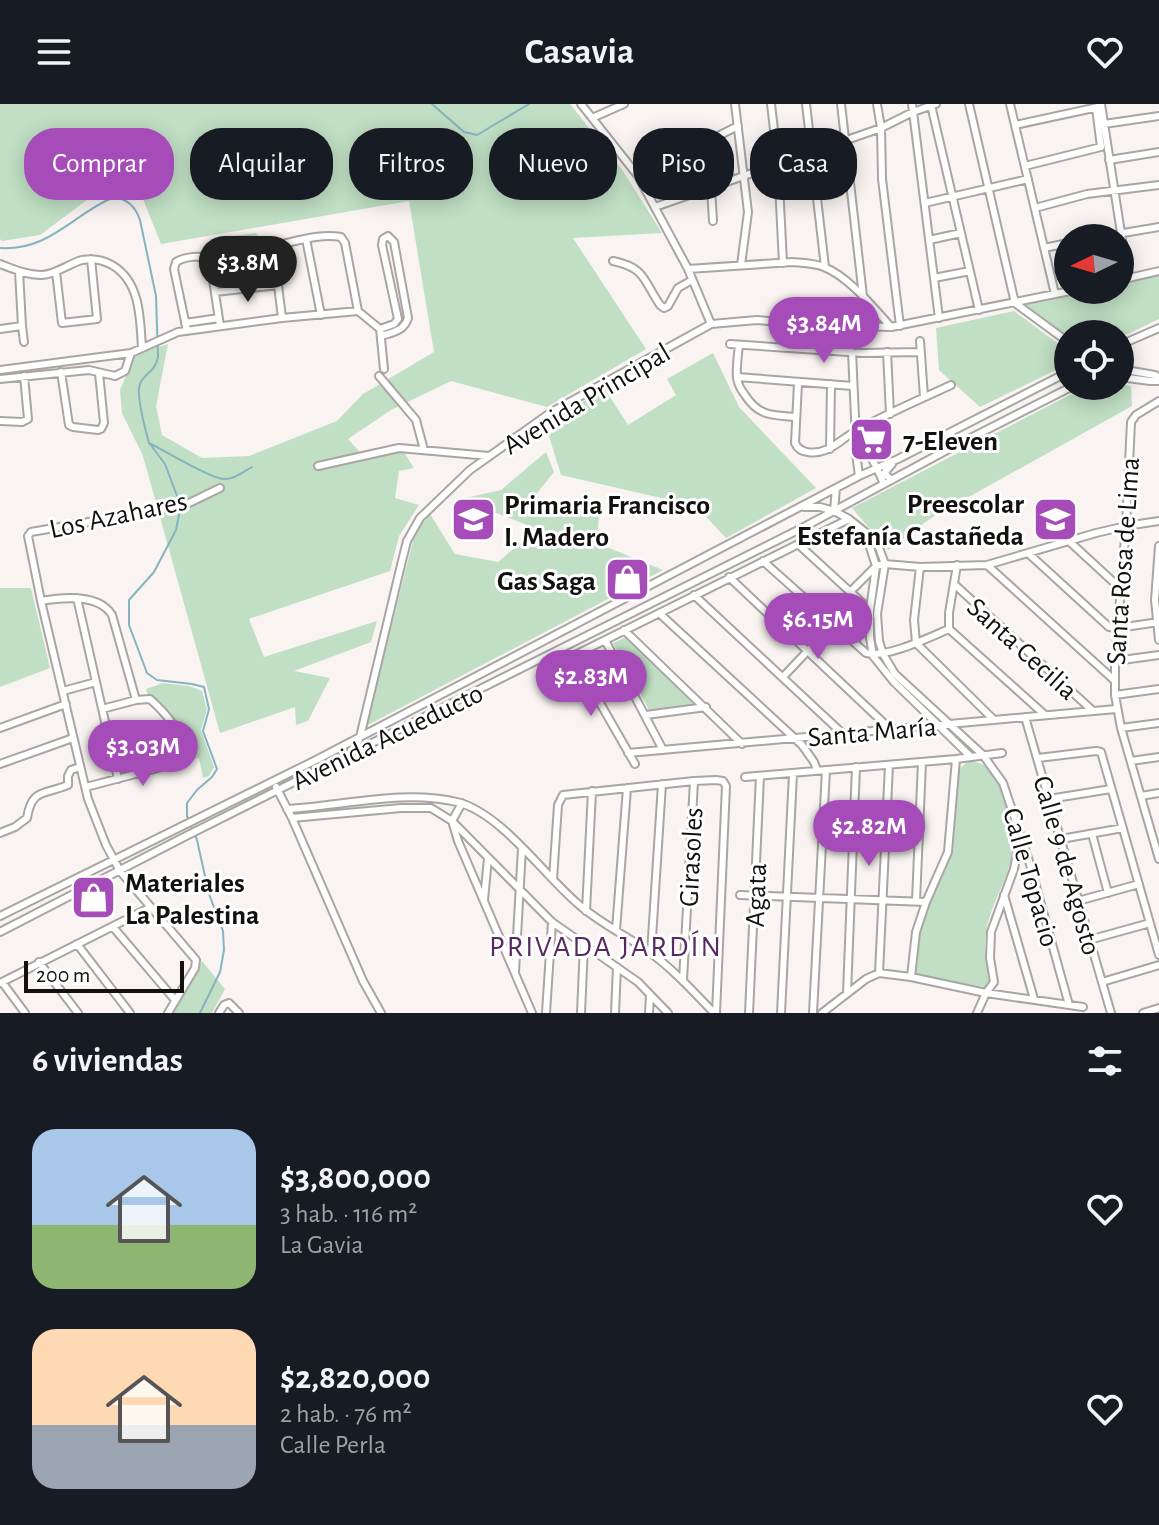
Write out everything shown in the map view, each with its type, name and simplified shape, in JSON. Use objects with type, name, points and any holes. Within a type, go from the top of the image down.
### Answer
[{"type":"street","points":[[581,104],[633,170]]},
{"type":"street","points":[[735,104],[748,223],[741,265]]},
{"type":"street","points":[[771,104],[774,128]]},
{"type":"street","points":[[806,104],[809,128]]},
{"type":"street","points":[[841,104],[844,128]]},
{"type":"street","points":[[877,104],[882,179],[900,326]]},
{"type":"street","points":[[969,104],[1015,303],[1054,332]]},
{"type":"street","points":[[1010,104],[1054,290]]},
{"type":"street","points":[[592,118],[622,105]]},
{"type":"street","points":[[857,136],[881,128],[912,108],[934,105],[979,310]]},
{"type":"street","points":[[1015,125],[1099,106]]},
{"type":"street","points":[[1099,106],[1119,224]]},
{"type":"street","points":[[1025,166],[1099,148],[1099,106]]},
{"type":"street","points":[[912,108],[939,318]]},
{"type":"street","points":[[1104,124],[1159,116]]},
{"type":"street","points":[[734,128],[738,126]]},
{"type":"street","points":[[1109,160],[1159,152]]},
{"type":"street","points":[[734,180],[750,174]]},
{"type":"street","points":[[925,203],[1028,179]]},
{"type":"street","points":[[1035,208],[1087,194],[1159,185]]},
{"type":"street","points":[[651,200],[688,269],[711,324],[757,320],[891,327],[1054,294]]},
{"type":"street","points":[[655,207],[676,200]]},
{"type":"street","points":[[712,200],[713,221]]},
{"type":"street","points":[[780,200],[783,263]]},
{"type":"street","points":[[817,200],[825,267]]},
{"type":"street","points":[[853,200],[863,296]]},
{"type":"street","points":[[1134,231],[1159,227]]},
{"type":"street","points":[[929,240],[961,233]]},
{"type":"street","points":[[381,332],[397,327],[407,322],[408,314],[394,242],[385,236],[382,245],[398,314],[397,327]]},
{"type":"street","points":[[282,318],[269,251],[271,247],[306,239],[341,237],[358,311],[381,332],[384,369]]},
{"type":"street","points":[[306,239],[321,315]]},
{"type":"street","points":[[1044,248],[1054,246]]},
{"type":"street","points":[[187,331],[174,269],[181,259],[207,257],[210,260],[220,326]]},
{"type":"street","points":[[56,272],[62,326],[97,323],[91,259]]},
{"type":"street","points":[[0,264],[39,275],[91,259],[114,266],[129,280],[139,309],[142,348]]},
{"type":"street","points":[[613,261],[639,270],[662,307],[668,306],[678,288],[692,280]]},
{"type":"street","points":[[688,269],[783,263],[825,267],[863,296],[891,327]]},
{"type":"street","points":[[19,271],[24,342]]},
{"type":"street","points":[[934,278],[970,271]]},
{"type":"street","points":[[1134,277],[1159,271]]},
{"type":"street","points":[[215,288],[277,281]]},
{"type":"street","points":[[0,370],[131,353],[187,331],[358,311]]},
{"type":"street","points":[[175,334],[185,323],[219,318]]},
{"type":"street","name":"Avenida Principal","points":[[360,737],[412,529],[470,470],[550,413],[711,324]]},
{"type":"street","points":[[0,329],[22,326]]},
{"type":"street","points":[[1134,339],[1159,328]]},
{"type":"street","points":[[920,341],[924,397]]},
{"type":"street","points":[[730,344],[852,352],[920,352]]},
{"type":"street","points":[[739,345],[737,377],[741,390],[757,410],[796,417]]},
{"type":"street","points":[[852,352],[859,476]]},
{"type":"street","points":[[887,352],[890,414]]},
{"type":"street","points":[[0,379],[89,370],[115,376],[127,368],[131,353]]},
{"type":"street","points":[[1134,371],[1155,375],[1159,379]]},
{"type":"street","points":[[61,372],[69,425],[98,430],[104,423],[99,373]]},
{"type":"street","points":[[0,421],[22,422],[28,419],[24,376]]},
{"type":"street","points":[[379,376],[416,420],[424,450]]},
{"type":"street","points":[[737,377],[853,386]]},
{"type":"street","name":"Avenida Acueducto","points":[[0,916],[360,737],[859,476],[1054,379]]},
{"type":"street","points":[[1134,379],[1159,379]]},
{"type":"street","points":[[798,383],[795,443],[801,451],[813,452],[830,449],[890,414],[951,385]]},
{"type":"street","points":[[830,449],[831,384]]},
{"type":"street","name":"Avenida Acueducto","points":[[0,932],[834,511],[849,496],[884,484],[1054,396]]},
{"type":"street","name":"Santa Rosa de Lima","points":[[1159,401],[1136,415],[1130,428],[1114,680],[1116,709],[1159,859]]},
{"type":"street","points":[[968,423],[975,436]]},
{"type":"street","points":[[856,435],[884,484]]},
{"type":"street","points":[[318,466],[399,448],[489,456]]},
{"type":"street","points":[[892,480],[886,470],[898,459]]},
{"type":"street","points":[[834,511],[838,487],[849,496]]},
{"type":"street","name":"Los Azahares","points":[[175,1000],[195,968],[196,960],[120,871],[95,821],[28,539],[31,532],[175,507],[220,488]]},
{"type":"street","points":[[801,507],[834,511],[849,519],[878,545],[885,564],[877,614],[883,654]]},
{"type":"street","points":[[635,764],[573,656],[849,519]]},
{"type":"street","points":[[850,592],[876,566],[987,565],[1126,526],[1159,521]]},
{"type":"street","points":[[865,532],[876,566],[870,610],[873,656]]},
{"type":"street","points":[[1070,542],[1121,589]]},
{"type":"street","points":[[798,544],[870,610]]},
{"type":"street","points":[[1159,546],[1159,640]]},
{"type":"street","points":[[1029,554],[1107,625],[1118,628],[1158,622]]},
{"type":"street","points":[[763,561],[860,650],[873,656],[893,681],[971,757]]},
{"type":"street","points":[[957,565],[949,629],[1045,715]]},
{"type":"street","points":[[987,565],[1114,680]]},
{"type":"street","points":[[920,567],[914,620],[916,643],[994,720]]},
{"type":"street","points":[[729,577],[889,728]]},
{"type":"street","name":"Santa Cecilia","points":[[954,584],[1093,711]]},
{"type":"street","points":[[694,595],[842,733]]},
{"type":"street","points":[[41,601],[77,598],[104,606],[110,611],[136,700]]},
{"type":"street","points":[[77,598],[118,779]]},
{"type":"street","points":[[597,613],[614,635]]},
{"type":"street","points":[[659,613],[809,753],[817,770]]},
{"type":"street","points":[[783,677],[832,625]]},
{"type":"street","points":[[873,656],[949,629]]},
{"type":"street","points":[[624,630],[742,744]]},
{"type":"street","points":[[605,640],[663,750]]},
{"type":"street","name":"Calle Topacio","points":[[883,654],[895,674],[983,755],[1003,783],[1069,1005]]},
{"type":"street","points":[[1115,661],[1159,655]]},
{"type":"street","points":[[63,691],[96,682]]},
{"type":"street","points":[[1115,695],[1159,689]]},
{"type":"street","points":[[86,787],[184,759],[185,750],[175,727],[148,698],[102,709]]},
{"type":"street","points":[[0,728],[66,704]]},
{"type":"street","points":[[646,715],[706,707]]},
{"type":"street","name":"Santa María","points":[[628,753],[1116,709]]},
{"type":"street","name":"Calle 9 de Agosto","points":[[1025,717],[1111,1013]]},
{"type":"street","points":[[1121,728],[1159,723]]},
{"type":"street","points":[[111,744],[175,727]]},
{"type":"street","points":[[346,757],[360,737]]},
{"type":"street","points":[[0,764],[73,738]]},
{"type":"street","points":[[1038,758],[1099,751],[1159,955]]},
{"type":"street","points":[[745,777],[1002,753]]},
{"type":"street","points":[[1131,761],[1159,757]]},
{"type":"street","points":[[911,977],[914,941],[926,902],[948,852],[956,759]]},
{"type":"street","points":[[916,901],[922,762]]},
{"type":"street","points":[[879,973],[889,765]]},
{"type":"street","points":[[0,833],[27,818],[33,798],[68,785],[71,770],[80,767]]},
{"type":"street","points":[[847,993],[856,767]]},
{"type":"street","points":[[813,1013],[826,770]]},
{"type":"street","points":[[781,1013],[793,774]]},
{"type":"street","name":"Agata","points":[[749,1013],[760,776]]},
{"type":"street","points":[[273,781],[363,981],[381,1013]]},
{"type":"street","name":"Girasoles","points":[[683,980],[694,781]]},
{"type":"street","points":[[553,880],[559,801],[566,794],[723,781],[726,786],[715,1013]]},
{"type":"street","points":[[651,953],[662,784]]},
{"type":"street","points":[[616,930],[627,788]]},
{"type":"street","points":[[1049,799],[1111,789]]},
{"type":"street","points":[[586,911],[592,791]]},
{"type":"street","points":[[1141,796],[1159,793]]},
{"type":"street","points":[[287,809],[405,797],[462,803],[496,824],[586,911],[651,953],[715,1013]]},
{"type":"street","points":[[462,803],[452,821],[458,841],[532,1013]]},
{"type":"street","points":[[292,818],[431,808],[452,821],[552,922],[638,982],[668,1013]]},
{"type":"street","points":[[977,1013],[994,982],[991,932],[1014,869],[1017,823]]},
{"type":"street","points":[[1061,839],[1123,828]]},
{"type":"street","points":[[1092,834],[1108,893]]},
{"type":"street","points":[[515,973],[522,848]]},
{"type":"street","points":[[483,903],[488,858]]},
{"type":"street","points":[[1078,901],[1139,884]]},
{"type":"street","points":[[740,895],[926,902]]},
{"type":"street","points":[[1004,895],[1034,999]]},
{"type":"street","points":[[25,1013],[1,982],[151,907]]},
{"type":"street","points":[[546,1013],[552,922]]},
{"type":"street","points":[[1089,940],[1150,923]]},
{"type":"street","points":[[113,927],[175,1000],[168,1013]]},
{"type":"street","points":[[77,944],[130,1013]]},
{"type":"street","points":[[581,1013],[584,946]]},
{"type":"street","points":[[39,962],[78,1013]]},
{"type":"street","points":[[1102,982],[1159,965]]},
{"type":"street","points":[[615,1013],[617,967]]},
{"type":"street","points":[[822,1013],[866,979],[879,973],[1083,1007]]},
{"type":"street","points":[[649,1013],[650,995]]},
{"type":"street","points":[[219,1013],[228,1003],[239,1013]]},
{"type":"street","points":[[1143,1013],[1159,1008]]},
{"type":"green space","points":[[0,104],[570,104],[589,128],[489,128],[489,200],[617,200],[617,163],[633,187],[633,200],[641,200],[662,233],[573,238],[646,349],[547,407],[451,381],[391,410],[348,439],[366,459],[402,449],[414,468],[399,471],[395,498],[419,505],[399,536],[390,571],[249,619],[264,657],[377,621],[371,642],[294,671],[330,678],[308,721],[296,725],[295,707],[220,733],[143,456],[122,413],[120,390],[135,354],[168,344],[156,406],[162,435],[202,458],[249,456],[337,421],[363,394],[434,352],[409,201],[161,244],[143,200],[174,200],[174,128],[24,128],[24,200],[87,200],[40,235],[0,239]]},
{"type":"green space","points":[[256,233],[270,264],[269,276],[216,280],[210,239]]},
{"type":"green space","points":[[1159,276],[1159,319],[1134,331],[1134,320],[1054,320],[1054,327],[1025,305],[1054,299],[1054,304],[1134,304],[1134,281]]},
{"type":"green space","points":[[1014,311],[1054,341],[1054,371],[980,407],[939,370],[936,328]]},
{"type":"green space","points":[[713,353],[739,407],[816,488],[726,538],[696,506],[561,475],[545,423],[605,389],[628,425],[676,395],[667,379]]},
{"type":"green space","points":[[1060,400],[1132,400],[1132,406],[931,518],[888,550],[852,508]]},
{"type":"green space","points":[[546,452],[554,472],[534,497],[599,512],[597,543],[663,570],[366,726],[415,533],[430,514],[455,554],[498,562],[537,529],[461,499],[501,490]]},
{"type":"green space","points":[[0,588],[31,588],[50,668],[0,687]]},
{"type":"green space","points":[[626,637],[697,704],[649,710],[613,643]]},
{"type":"green space","points":[[163,683],[202,691],[207,709],[201,730],[214,767],[209,776],[203,778],[199,758],[187,760],[176,729],[148,694],[146,689]]},
{"type":"green space","points":[[970,760],[987,767],[1000,784],[1012,833],[1010,865],[986,932],[985,950],[990,981],[985,987],[915,975],[918,936],[953,852],[959,769]]},
{"type":"green space","points":[[202,961],[225,989],[212,1013],[173,1013]]},
{"type":"waterway","points":[[432,104],[464,132],[477,135],[529,104]]},
{"type":"waterway","points":[[0,248],[33,244],[47,238],[114,197],[131,205],[140,220],[156,296],[158,357],[139,389],[149,443],[223,479],[252,467]]},
{"type":"waterway","points":[[150,444],[165,464],[179,501]]},
{"type":"waterway","points":[[180,510],[176,530],[154,572],[129,600],[129,625],[147,673],[157,680],[204,687],[209,709],[203,731],[217,769],[187,803],[187,816],[223,931],[224,950],[220,972],[200,1013]]},
{"type":"place","name":"7-Eleven","points":[[872,440]]},
{"type":"place","name":"Preescolar Estefanía Castañeda","points":[[1055,519]]},
{"type":"place","name":"Primaria Francisco I. Madero","points":[[473,520]]},
{"type":"place","name":"Gas Saga","points":[[627,580]]},
{"type":"place","name":"Materiales La Palestina","points":[[94,898]]},
{"type":"district","name":"PRIVADA JARDÍN","points":[[606,946]]}]
